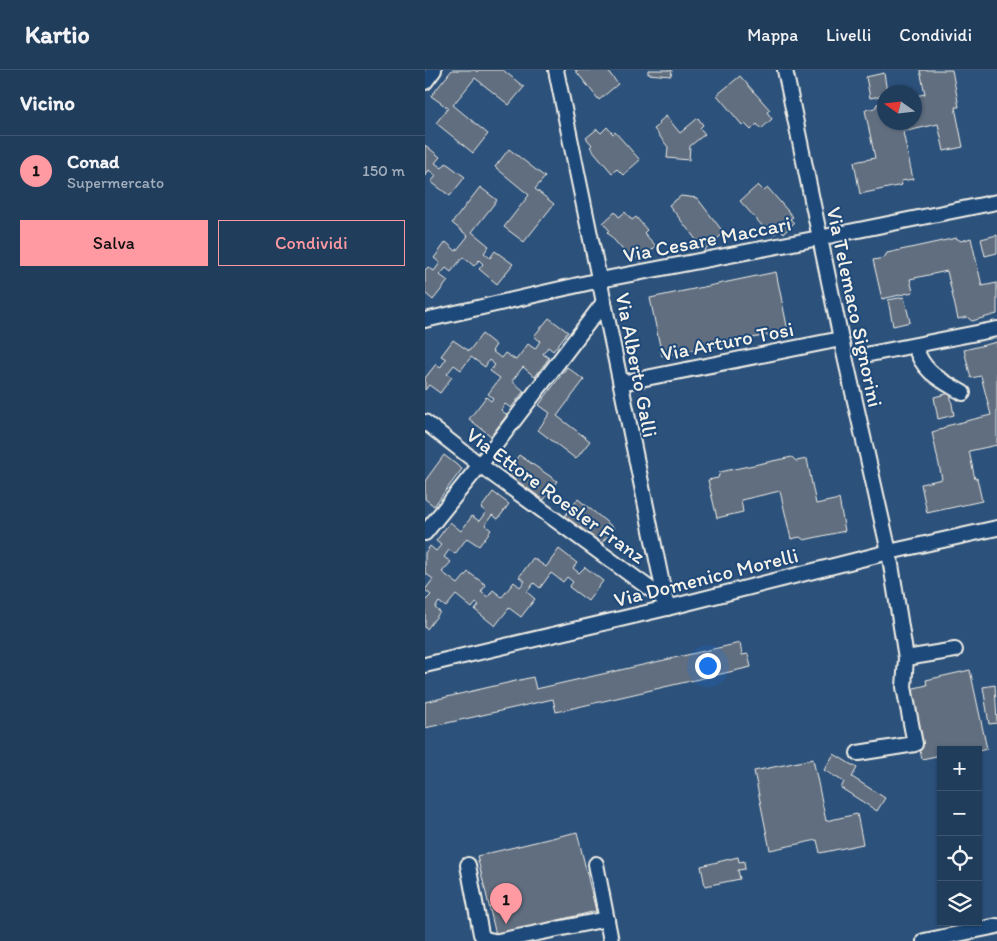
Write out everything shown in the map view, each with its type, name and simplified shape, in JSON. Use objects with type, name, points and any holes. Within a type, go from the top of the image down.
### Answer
[{"type":"street","points":[[425,82],[434,70]]},
{"type":"street","name":"Via Alberto Galli","points":[[556,70],[665,603]]},
{"type":"street","name":"Via Telemaco Signorini","points":[[785,70],[819,238],[889,552],[906,658],[904,687],[915,744],[858,753]]},
{"type":"street","name":"Via Cesare Maccari","points":[[425,320],[600,280],[997,202]]},
{"type":"street","points":[[425,534],[480,466],[604,302]]},
{"type":"street","points":[[870,354],[997,329]]},
{"type":"street","name":"Via Arturo Tosi","points":[[621,383],[841,338]]},
{"type":"street","points":[[915,346],[918,355],[931,374],[963,394]]},
{"type":"street","name":"Via Ettore Roesler Franz","points":[[425,422],[480,466],[665,603]]},
{"type":"street","name":"Via Domenico Morelli","points":[[425,665],[665,603],[997,528]]},
{"type":"street","points":[[906,658],[955,650]]},
{"type":"street","points":[[596,864],[611,941]]},
{"type":"street","points":[[468,865],[481,934],[485,939],[494,941]]},
{"type":"street","points":[[498,941],[607,919]]},
{"type":"street","points":[[924,941],[997,926]]},
{"type":"building","points":[[452,70],[475,70],[477,72],[478,70],[503,70],[524,87],[509,105],[475,78],[453,105],[488,134],[473,153],[436,123],[448,108],[431,96]]},
{"type":"building","points":[[575,70],[607,70],[618,84],[599,100]]},
{"type":"building","points":[[648,70],[672,70],[671,76],[648,74]]},
{"type":"building","points":[[920,70],[952,70],[959,107],[955,107],[963,147],[944,151],[938,124],[922,128],[922,95],[925,94]]},
{"type":"building","points":[[884,73],[886,85],[877,85],[877,97],[870,98],[866,77]]},
{"type":"building","points":[[740,76],[770,110],[767,112],[772,119],[761,129],[757,124],[751,130],[744,123],[742,125],[717,95]]},
{"type":"building","points":[[877,104],[877,130],[912,130],[903,132],[913,179],[901,181],[902,185],[860,194],[854,162],[875,158],[865,110],[875,108]]},
{"type":"building","points":[[666,116],[680,133],[698,118],[703,125],[700,128],[705,134],[690,146],[689,160],[667,158],[668,147],[654,129]]},
{"type":"building","points":[[607,127],[613,134],[615,132],[640,160],[623,175],[617,169],[612,173],[590,147],[592,145],[586,138],[597,129],[601,133]]},
{"type":"building","points":[[425,145],[440,157],[435,163],[442,168],[446,163],[465,177],[450,196],[431,182],[436,176],[429,170],[425,176]]},
{"type":"building","points":[[509,149],[545,177],[535,189],[554,204],[524,242],[504,227],[529,195],[495,167]]},
{"type":"building","points":[[758,185],[764,191],[768,188],[793,217],[790,219],[794,223],[784,233],[780,229],[774,234],[767,227],[765,229],[740,201]]},
{"type":"building","points":[[480,187],[497,200],[472,232],[489,246],[484,253],[490,258],[495,251],[513,264],[497,284],[479,269],[483,264],[479,260],[474,266],[463,257],[451,272],[446,268],[440,275],[448,281],[433,300],[425,293],[425,270],[428,267],[434,271],[440,263],[434,258],[446,242],[456,251],[468,236],[452,223]]},
{"type":"building","points":[[681,196],[697,198],[724,233],[704,250],[669,205]]},
{"type":"building","points":[[615,212],[619,217],[625,212],[632,220],[636,217],[647,230],[644,233],[656,246],[649,253],[653,257],[644,259],[641,262],[634,255],[630,258],[607,232],[609,230],[603,223]]},
{"type":"building","points":[[997,235],[997,253],[985,256],[981,239]]},
{"type":"building","points":[[956,238],[961,241],[971,238],[982,286],[997,283],[997,314],[972,321],[967,317],[958,319],[947,271],[910,279],[913,292],[882,299],[873,260],[884,258],[887,253]]},
{"type":"building","points":[[776,272],[788,331],[662,356],[650,298]]},
{"type":"building","points":[[904,297],[910,322],[893,326],[888,300]]},
{"type":"building","points":[[549,318],[568,332],[553,351],[548,347],[543,354],[549,358],[535,377],[523,367],[512,381],[524,391],[511,408],[505,404],[501,410],[507,415],[491,436],[469,419],[486,397],[491,401],[493,398],[488,394],[500,378],[490,371],[495,365],[489,360],[485,367],[471,357],[461,370],[454,365],[447,374],[452,377],[440,393],[429,385],[425,390],[425,378],[436,364],[440,368],[446,359],[441,356],[453,340],[469,351],[482,334],[496,345],[492,351],[501,358],[505,353],[516,360],[528,344],[535,349],[540,341],[534,336]]},
{"type":"building","points":[[997,342],[997,445],[969,451],[982,501],[927,513],[921,484],[942,479],[932,432],[943,429],[946,426],[991,415],[981,376],[971,378],[964,350]]},
{"type":"building","points":[[567,367],[584,380],[557,416],[590,441],[576,459],[538,430],[550,413],[539,405]]},
{"type":"building","points":[[950,393],[954,415],[938,419],[934,397]]},
{"type":"building","points":[[444,455],[462,469],[434,506],[425,499],[425,481]]},
{"type":"building","points":[[519,455],[557,481],[544,500],[506,473]]},
{"type":"building","points":[[792,457],[796,461],[807,459],[816,504],[839,499],[845,531],[804,540],[800,537],[791,539],[780,491],[741,500],[743,512],[717,518],[708,480],[718,478],[720,472]]},
{"type":"building","points":[[493,492],[509,504],[498,519],[492,515],[485,525],[491,530],[479,546],[467,538],[455,554],[449,550],[444,557],[451,562],[442,572],[458,584],[468,572],[486,585],[481,592],[488,597],[493,590],[502,597],[514,582],[520,587],[525,581],[519,577],[533,558],[546,567],[559,549],[577,563],[573,568],[579,573],[585,567],[603,581],[588,601],[569,587],[573,582],[567,577],[563,582],[551,573],[540,588],[534,583],[527,592],[535,599],[521,617],[509,608],[495,626],[475,610],[479,605],[476,603],[472,608],[456,595],[446,607],[439,602],[435,608],[440,612],[427,629],[425,628],[425,601],[431,595],[425,590],[433,579],[425,573],[425,553],[430,546],[436,551],[441,545],[436,541],[450,522],[461,531],[472,516],[479,521],[486,512],[481,508]]},
{"type":"building","points":[[578,499],[614,528],[600,545],[564,517]]},
{"type":"building","points":[[740,643],[742,655],[748,654],[751,667],[556,712],[553,699],[425,728],[425,702],[533,677],[536,689]]},
{"type":"building","points":[[970,670],[987,749],[982,750],[982,746],[937,746],[937,756],[922,759],[906,690],[927,685],[926,680]]},
{"type":"building","points":[[995,685],[997,723],[989,724],[983,687]]},
{"type":"building","points":[[834,754],[857,768],[852,777],[885,798],[877,811],[841,788],[844,782],[824,770]]},
{"type":"building","points":[[813,759],[826,821],[857,814],[863,844],[820,853],[817,840],[770,850],[754,771]]},
{"type":"building","points":[[577,832],[596,911],[496,935],[477,856]]},
{"type":"building","points":[[738,857],[739,862],[744,861],[745,869],[738,870],[740,879],[705,886],[701,866]]},
{"type":"place","name":"Conad","points":[[506,924]]}]
